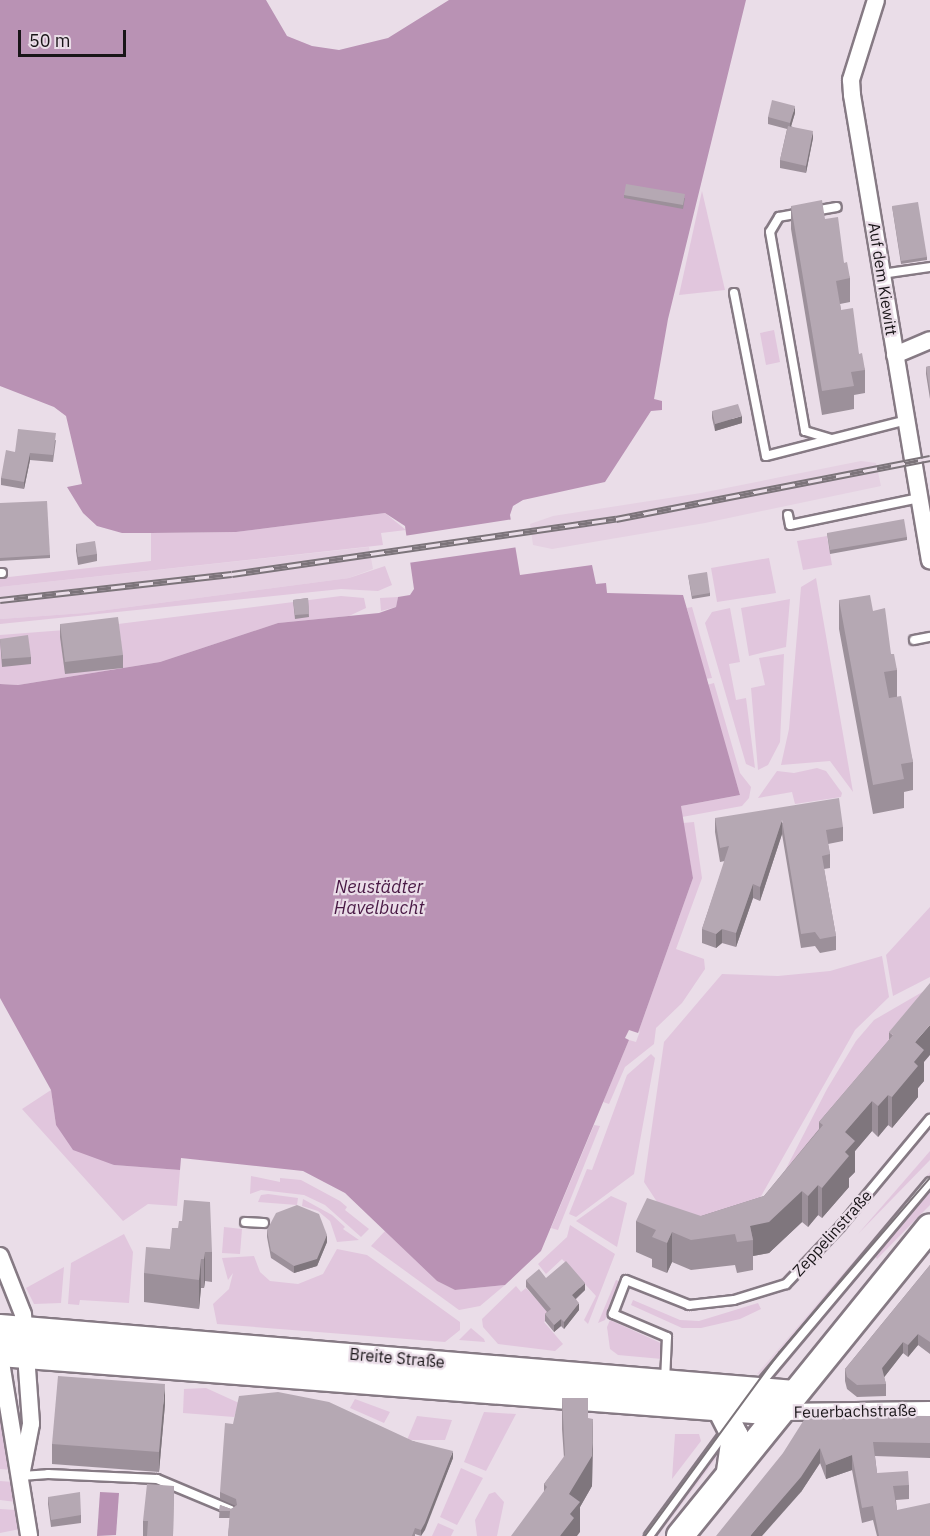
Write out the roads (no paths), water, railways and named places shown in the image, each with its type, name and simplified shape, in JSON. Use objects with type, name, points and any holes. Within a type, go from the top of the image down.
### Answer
[{"type":"main road","points":[[680,1536],[930,1227]]},
{"type":"main road","name":"Breite Straße","points":[[12,1329],[665,1381],[737,1407]]},
{"type":"main road","name":"Breite Straße","points":[[0,1355],[27,1355],[737,1407],[787,1403]]},
{"type":"main road","points":[[729,1474],[735,1444],[737,1407]]},
{"type":"street","name":"Auf dem Kiewitt","points":[[876,0],[851,80],[930,561]]},
{"type":"street","points":[[895,356],[930,340]]},
{"type":"street","points":[[0,1256],[22,1308],[12,1329],[27,1355],[31,1424],[21,1476]]},
{"type":"street","points":[[0,1355],[29,1536]]},
{"type":"street","name":"Feuerbachstraße","points":[[787,1403],[840,1409],[930,1410]]},
{"type":"lane","points":[[835,440],[806,431],[770,232],[779,217],[837,207]]},
{"type":"lane","points":[[882,274],[930,267]]},
{"type":"lane","points":[[734,293],[766,456],[907,420]]},
{"type":"lane","points":[[788,515],[790,525],[919,498]]},
{"type":"lane","points":[[914,640],[930,637]]},
{"type":"lane","name":"Zeppelinstraße","points":[[665,1381],[668,1337],[613,1314],[626,1280],[689,1305],[734,1300],[786,1284],[840,1227],[930,1119]]},
{"type":"lane","points":[[649,1536],[737,1407],[930,1182]]},
{"type":"lane","points":[[245,1222],[264,1223]]},
{"type":"lane","points":[[21,1476],[48,1474],[157,1479],[231,1510]]},
{"type":"tram line","points":[[645,1536],[779,1353],[930,1178]]},
{"type":"railway","points":[[0,600],[232,574],[616,519],[930,458]]},
{"type":"water label","name":"Neustädter Havelbucht","points":[[379,898]]}]
